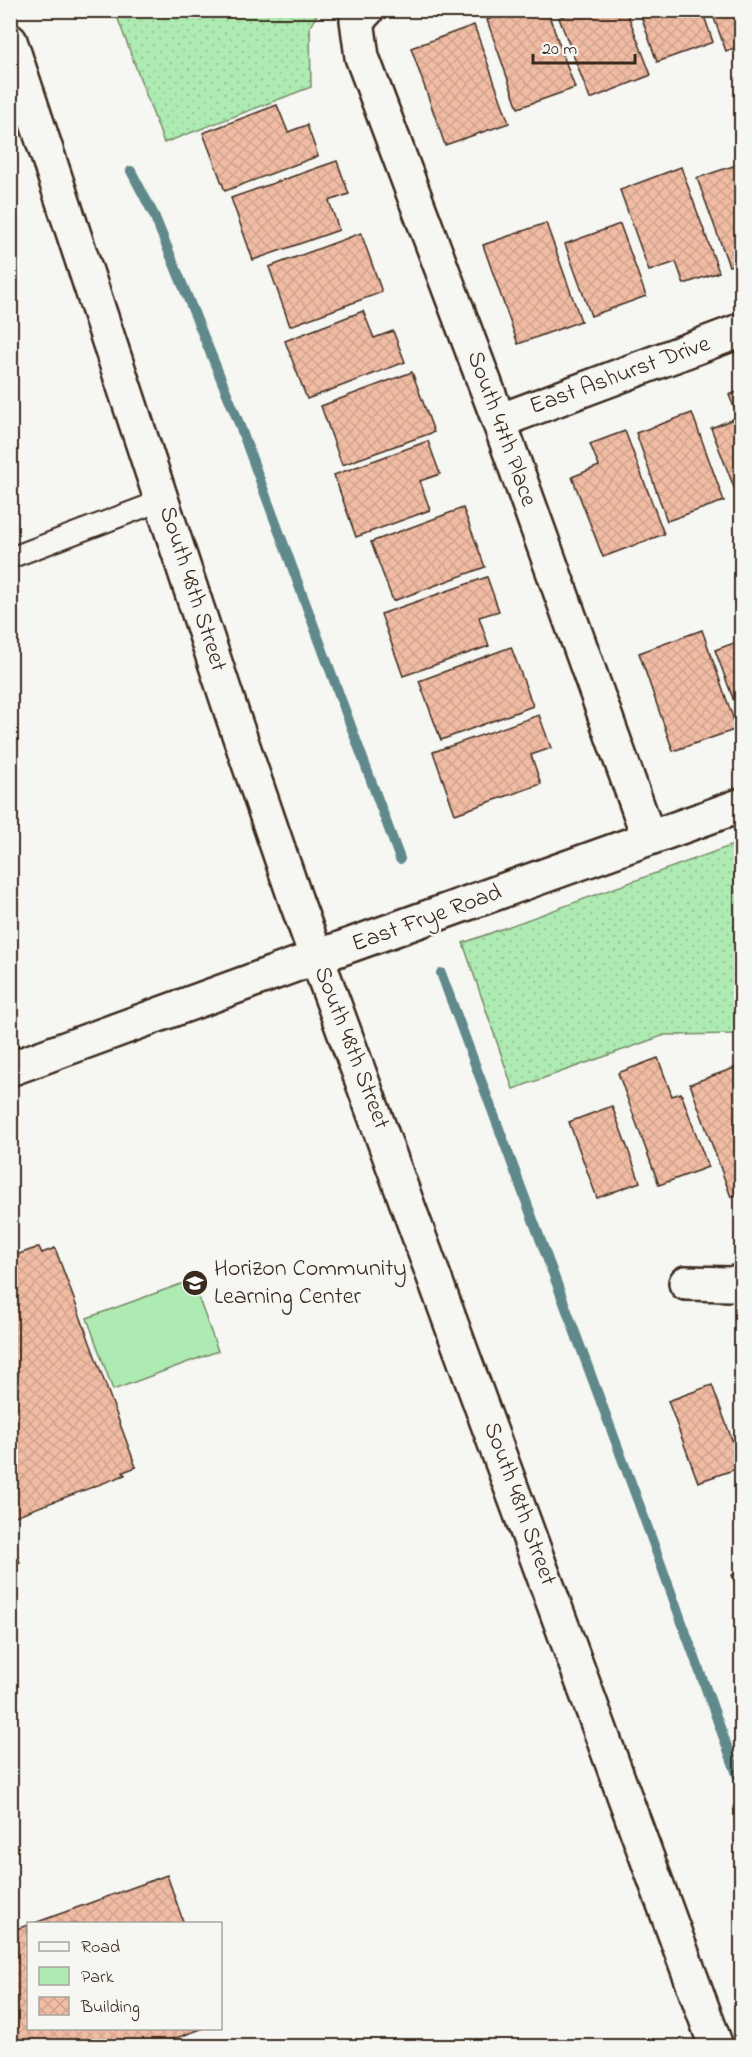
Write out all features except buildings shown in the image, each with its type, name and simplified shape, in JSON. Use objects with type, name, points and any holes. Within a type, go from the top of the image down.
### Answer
[{"type":"street","name":"South 47th Place","points":[[362,15],[362,57],[499,421],[649,838]]},
{"type":"street","name":"South 48th Street","points":[[10,42],[163,500],[232,717],[317,957],[716,2046]]},
{"type":"street","name":"East Ashurst Drive","points":[[499,421],[741,330]]},
{"type":"street","name":"East Frye Road","points":[[10,1069],[741,805]]},
{"type":"street","points":[[686,1283],[730,1284],[741,1281]]},
{"type":"lane","points":[[10,558],[163,500]]},
{"type":"green space","points":[[115,11],[319,11],[310,27],[311,87],[164,143]]},
{"type":"green space","points":[[741,842],[741,1034],[665,1035],[513,1089],[463,943]]},
{"type":"green space","points":[[192,1280],[218,1351],[113,1390],[87,1318]]},
{"type":"waterway","points":[[131,171],[154,215],[237,418],[400,859]]},
{"type":"waterway","points":[[441,973],[742,1788]]},
{"type":"place","name":"Horizon Community Learning Center","points":[[195,1283]]}]
